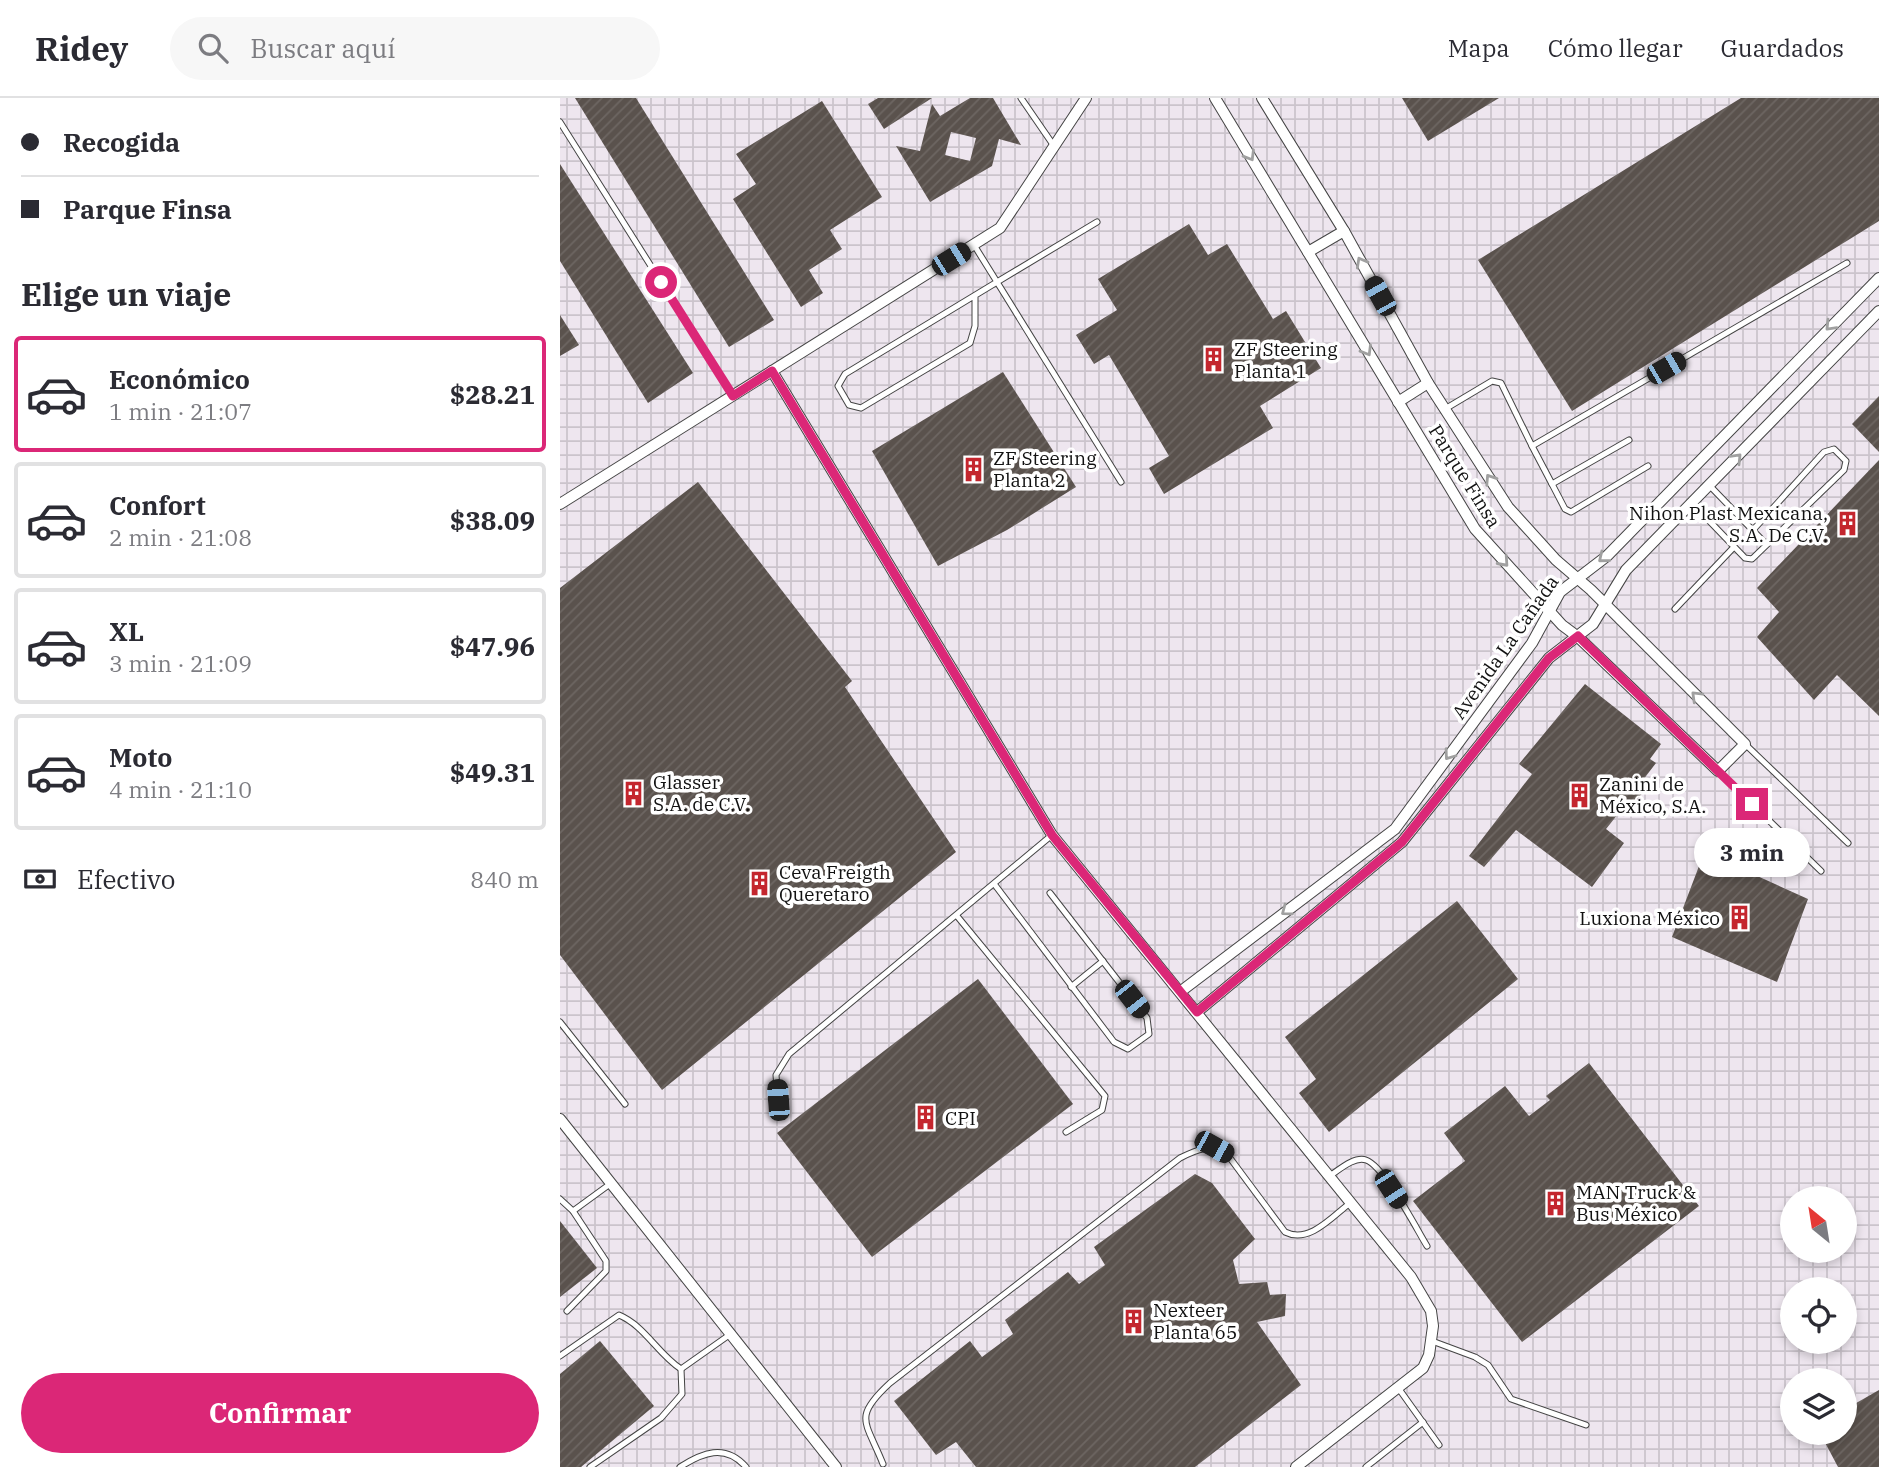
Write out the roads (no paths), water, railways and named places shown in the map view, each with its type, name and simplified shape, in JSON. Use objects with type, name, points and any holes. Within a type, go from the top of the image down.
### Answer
[{"type":"street","name":"Parque Finsa","points":[[1215,98],[1475,529],[1562,625],[1578,636],[1718,771]]},
{"type":"street","points":[[1262,98],[1343,231],[1428,383],[1508,507],[1576,578],[1745,744],[1718,771]]},
{"type":"street","points":[[560,505],[1000,228],[1083,99]]},
{"type":"street","points":[[1308,252],[1343,231]]},
{"type":"street","name":"Avenida La Cañada","points":[[1180,992],[1395,829],[1532,643],[1549,608],[1576,578],[1607,556],[1879,278]]},
{"type":"street","points":[[1197,1012],[1402,842],[1549,658],[1593,624],[1626,570],[1879,311]]},
{"type":"street","points":[[772,371],[1052,835],[1352,1201],[1425,1298],[1431,1311],[1432,1341],[1423,1368],[1296,1467]]},
{"type":"street","points":[[1398,402],[1428,383]]},
{"type":"street","points":[[560,1119],[836,1467]]},
{"type":"lane","points":[[1021,98],[1054,146]]},
{"type":"lane","points":[[560,122],[733,396]]},
{"type":"lane","points":[[975,298],[975,326],[970,343],[861,408],[849,405],[838,386],[845,374],[1097,222]]},
{"type":"lane","points":[[974,245],[1121,482]]},
{"type":"lane","points":[[1532,446],[1847,263]]},
{"type":"lane","points":[[1445,409],[1492,381],[1501,383],[1565,509],[1571,512],[1648,466]]},
{"type":"lane","points":[[1552,484],[1629,440]]},
{"type":"lane","points":[[1693,504],[1745,558],[1752,559],[1844,470],[1846,461],[1834,449],[1824,452],[1753,530]]},
{"type":"lane","points":[[1710,486],[1766,544]]},
{"type":"lane","points":[[1675,609],[1734,547]]},
{"type":"lane","points":[[1745,744],[1848,843]]},
{"type":"lane","name":"Parque Finsa","points":[[1718,771],[1821,871]]},
{"type":"lane","points":[[778,1100],[776,1075],[789,1054],[1052,835]]},
{"type":"lane","points":[[995,885],[1114,1042],[1128,1049],[1149,1034],[1147,1018],[1050,893]]},
{"type":"lane","points":[[957,916],[1105,1096],[1102,1110],[1066,1132]]},
{"type":"lane","points":[[1071,987],[1103,961]]},
{"type":"lane","points":[[560,1021],[625,1104]]},
{"type":"lane","points":[[882,1466],[865,1421],[867,1404],[890,1383],[1180,1157],[1201,1148],[1214,1147],[1227,1154],[1285,1232],[1294,1236],[1304,1235],[1321,1227],[1352,1201]]},
{"type":"lane","points":[[1331,1175],[1356,1160],[1366,1160],[1379,1170],[1427,1246]]},
{"type":"lane","points":[[573,1211],[610,1184]]},
{"type":"lane","points":[[560,1199],[573,1211],[606,1261],[606,1271],[567,1311]]},
{"type":"lane","points":[[560,1356],[619,1315],[635,1322],[668,1360],[681,1369]]},
{"type":"lane","points":[[681,1369],[732,1333]]},
{"type":"lane","points":[[1432,1341],[1475,1357],[1488,1365],[1511,1399],[1586,1425]]},
{"type":"lane","points":[[590,1467],[661,1418],[681,1394],[681,1369]]},
{"type":"lane","points":[[1399,1389],[1439,1445]]},
{"type":"lane","points":[[1366,1467],[1423,1422]]},
{"type":"lane","points":[[680,1467],[709,1451],[726,1452],[746,1467]]},
{"type":"place","name":"ZF Steering Planta 1","points":[[1214,360]]},
{"type":"place","name":"ZF Steering Planta 2","points":[[973,469]]},
{"type":"place","name":"Nihon Plast Mexicana, S.A. De C.V.","points":[[1848,524]]},
{"type":"place","name":"Glasser S.A. de C.V.","points":[[633,793]]},
{"type":"place","name":"Zanini de México, S.A.","points":[[1579,795]]},
{"type":"place","name":"Ceva Freigth Queretaro","points":[[759,883]]},
{"type":"place","name":"Luxiona México","points":[[1740,918]]},
{"type":"place","name":"CPI","points":[[925,1118]]},
{"type":"place","name":"MAN Truck & Bus México","points":[[1556,1203]]},
{"type":"place","name":"Nexteer Planta 65","points":[[1133,1321]]}]
